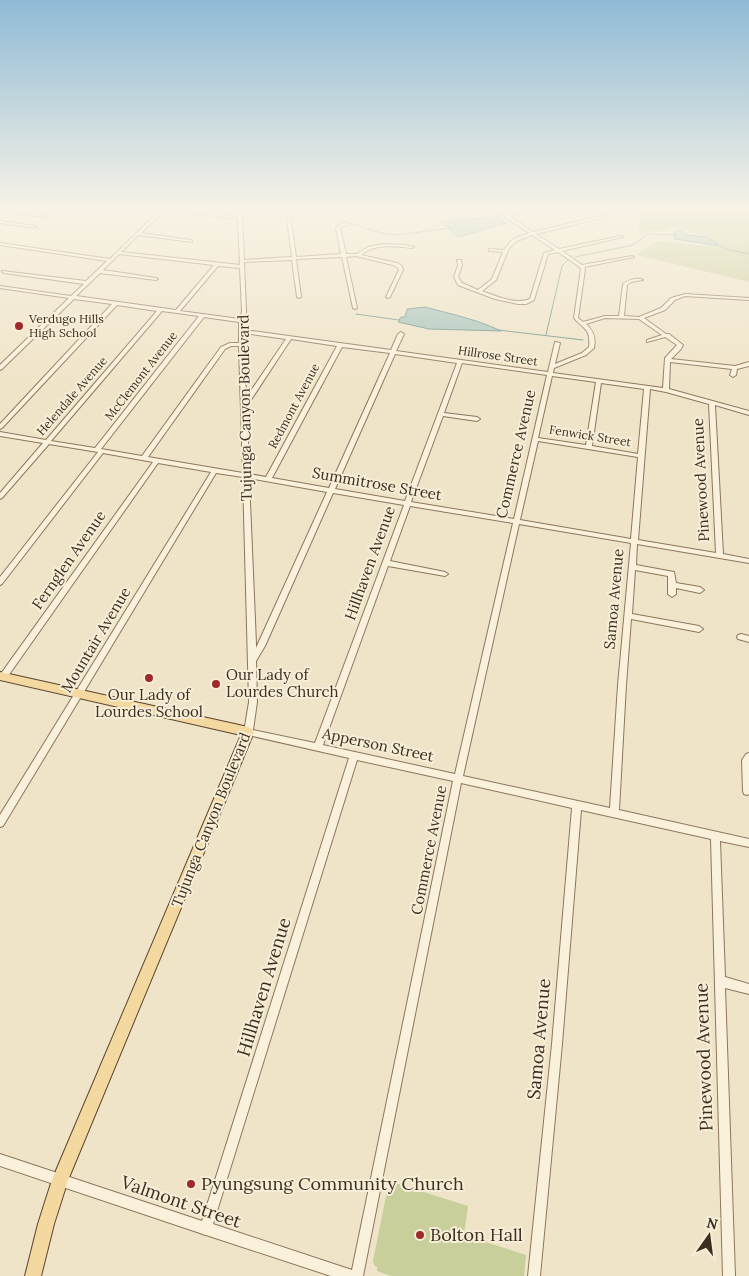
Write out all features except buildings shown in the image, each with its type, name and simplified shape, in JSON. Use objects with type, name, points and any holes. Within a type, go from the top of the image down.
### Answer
[{"type":"main road","name":"Apperson Street","points":[[2,676],[248,732]]},
{"type":"main road","name":"Tujunga Canyon Boulevard","points":[[33,1276],[46,1224],[60,1180],[248,732]]},
{"type":"street","points":[[0,368],[102,268]]},
{"type":"street","points":[[177,312],[214,268]]},
{"type":"street","name":"Tujunga Canyon Boulevard","points":[[242,268],[241,331],[252,631],[252,702],[248,732]]},
{"type":"street","points":[[295,268],[299,297]]},
{"type":"street","points":[[346,268],[355,308]]},
{"type":"street","points":[[388,297],[401,270],[400,268]]},
{"type":"street","points":[[459,268],[456,277],[457,281],[462,285],[514,303],[525,303],[532,300],[541,268]]},
{"type":"street","points":[[480,291],[495,279],[499,268]]},
{"type":"street","points":[[550,370],[584,354],[591,348],[593,333],[576,318],[584,272],[583,268]]},
{"type":"street","points":[[99,271],[156,279]]},
{"type":"street","points":[[4,272],[87,283]]},
{"type":"street","points":[[621,318],[625,284],[630,281],[641,280]]},
{"type":"street","points":[[0,287],[242,320]]},
{"type":"street","points":[[582,324],[603,317],[640,318],[663,309],[673,299],[685,296],[749,299]]},
{"type":"street","points":[[0,427],[116,304]]},
{"type":"street","name":"Helendale Avenue","points":[[0,497],[161,309]]},
{"type":"street","name":"McClemont Avenue","points":[[0,582],[203,315]]},
{"type":"street","points":[[640,318],[679,343],[681,347],[670,355],[668,360],[666,390]]},
{"type":"street","name":"Hillrose Street","points":[[241,331],[460,361],[550,370],[599,381],[666,390],[749,413]]},
{"type":"street","points":[[251,663],[268,630],[401,334]]},
{"type":"street","points":[[649,342],[667,335]]},
{"type":"street","points":[[244,406],[289,338]]},
{"type":"street","name":"Commerce Avenue","points":[[356,1276],[458,778],[557,343]]},
{"type":"street","points":[[144,458],[223,348],[242,344]]},
{"type":"street","name":"Redmont Avenue","points":[[268,478],[340,345]]},
{"type":"street","points":[[668,360],[735,368],[749,364]]},
{"type":"street","name":"Hillhaven Avenue","points":[[318,747],[460,361]]},
{"type":"street","points":[[734,376],[735,368]]},
{"type":"street","points":[[588,448],[599,381]]},
{"type":"street","name":"Samoa Avenue","points":[[614,814],[647,388]]},
{"type":"street","name":"Pinewood Avenue","points":[[712,403],[720,556]]},
{"type":"street","points":[[440,414],[477,420]]},
{"type":"street","name":"Summitrose Street","points":[[0,434],[749,560]]},
{"type":"street","name":"Fenwick Street","points":[[535,439],[642,456]]},
{"type":"street","name":"Fernglen Avenue","points":[[2,676],[157,460]]},
{"type":"street","name":"Mountair Avenue","points":[[0,823],[215,470]]},
{"type":"street","points":[[386,563],[445,574]]},
{"type":"street","points":[[632,567],[672,574],[672,589],[700,590]]},
{"type":"street","points":[[628,616],[699,629]]},
{"type":"street","points":[[252,631],[268,630]]},
{"type":"street","name":"Apperson Street","points":[[248,732],[749,843]]},
{"type":"street","name":"Hillhaven Avenue","points":[[205,1229],[354,755]]},
{"type":"street","points":[[747,791],[746,760],[749,757]]},
{"type":"street","name":"Samoa Avenue","points":[[534,1276],[557,1044],[577,805]]},
{"type":"street","name":"Pinewood Avenue","points":[[715,836],[729,1276]]},
{"type":"street","points":[[719,981],[749,988]]},
{"type":"street","name":"Valmont Street","points":[[0,1160],[350,1276]]},
{"type":"green space","points":[[689,268],[749,268],[749,282]]},
{"type":"green space","points":[[389,1181],[468,1206],[464,1235],[526,1255],[524,1276],[391,1276],[377,1271],[373,1261]]},
{"type":"water","points":[[425,307],[473,320],[501,331],[429,329],[398,322],[401,317],[405,317],[407,309]]},
{"type":"waterway","points":[[546,335],[562,268]]},
{"type":"waterway","points":[[356,314],[399,320]]},
{"type":"waterway","points":[[498,330],[583,340]]},
{"type":"place","name":"Verdugo Hills High School","points":[[19,326]]},
{"type":"place","name":"Our Lady of Lourdes School","points":[[149,678]]},
{"type":"place","name":"Our Lady of Lourdes Church","points":[[216,684]]},
{"type":"place","name":"Pyungsung Community Church","points":[[191,1184]]},
{"type":"place","name":"Bolton Hall","points":[[420,1235]]}]
